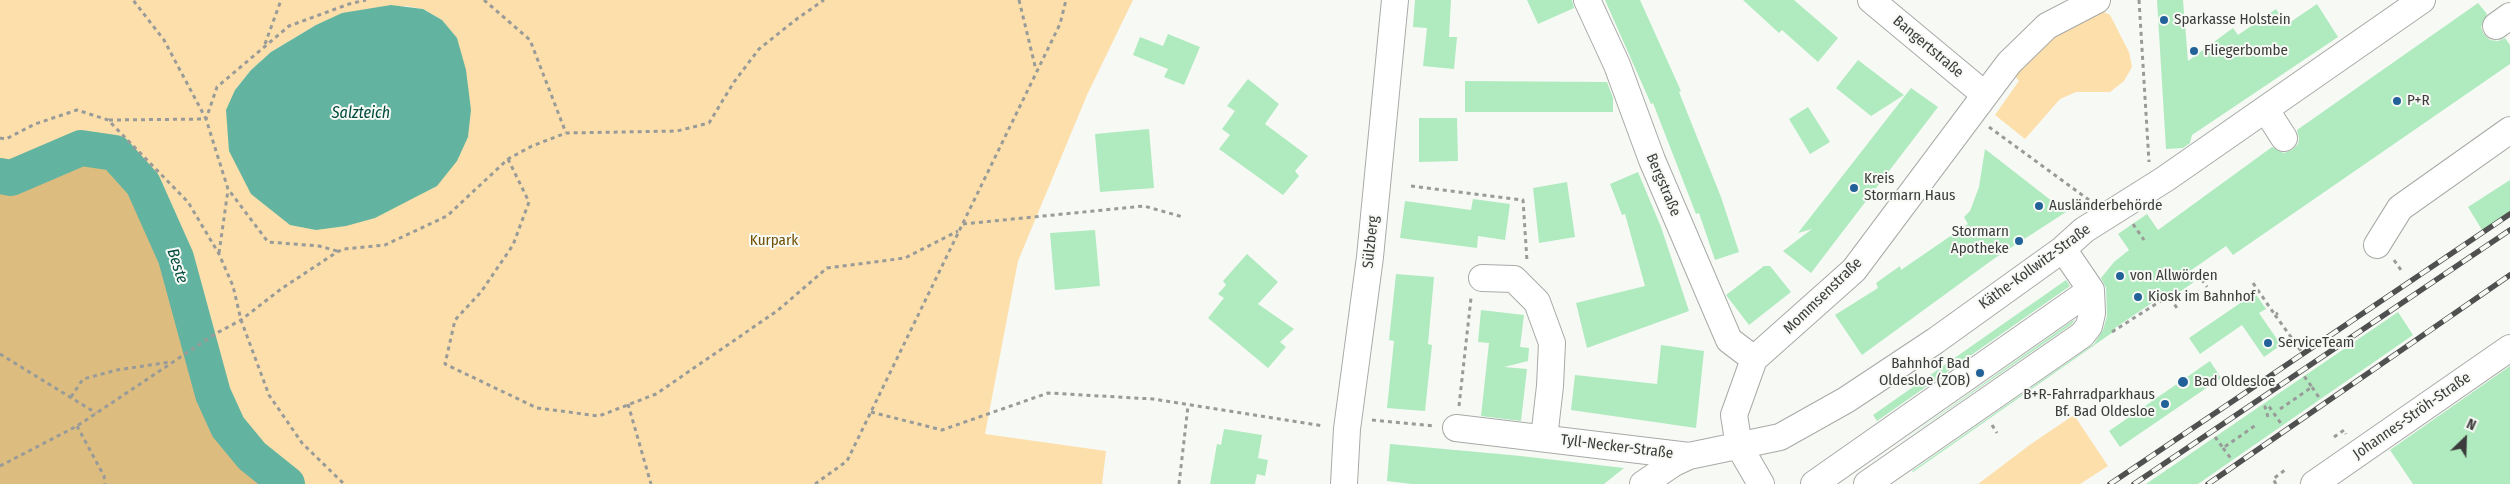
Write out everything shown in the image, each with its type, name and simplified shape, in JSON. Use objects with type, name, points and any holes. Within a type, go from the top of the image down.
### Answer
[{"type":"street","name":"Sülzberg","points":[[1344,484],[1359,424],[1370,257],[1395,0]]},
{"type":"street","name":"Bergstraße","points":[[1587,0],[1617,65],[1652,160],[1730,340],[1754,359]]},
{"type":"street","name":"Bangertstraße","points":[[1871,0],[1984,94]]},
{"type":"street","name":"Mommsenstraße","points":[[1739,446],[1734,415],[1754,359],[1854,270],[2004,68],[2047,26],[2098,0]]},
{"type":"street","name":"Käthe-Kollwitz-Straße","points":[[1739,446],[1780,437],[1846,400],[1935,340],[2063,248],[2084,230],[2266,110],[2422,0]]},
{"type":"street","points":[[2266,110],[2284,138]]},
{"type":"street","points":[[2377,245],[2400,208],[2510,130]]},
{"type":"street","points":[[1867,484],[2082,335],[2088,326],[2092,313],[2091,290],[2063,248]]},
{"type":"street","points":[[1482,278],[1514,279]]},
{"type":"street","name":"Tyll-Necker-Straße","points":[[1514,279],[1536,302],[1552,343],[1550,386],[1544,438]]},
{"type":"street","points":[[1814,484],[2091,290]]},
{"type":"street","name":"Johannes-Ströh-Straße","points":[[2314,484],[2510,348]]},
{"type":"street","name":"Tyll-Necker-Straße","points":[[1456,428],[1689,456]]},
{"type":"street","points":[[1643,484],[1674,463],[1689,456],[1739,446],[1762,484]]},
{"type":"path","points":[[133,0],[164,40],[206,119],[228,189],[268,242],[319,246],[337,252]]},
{"type":"path","points":[[265,46],[281,0]]},
{"type":"path","points":[[206,119],[217,87],[289,26],[349,4],[366,0]]},
{"type":"path","points":[[484,0],[530,40],[566,134]]},
{"type":"path","points":[[0,466],[77,426],[215,334],[241,320],[280,289],[337,252],[344,249],[385,245],[447,216],[508,159],[532,146],[566,134],[677,131],[709,123],[734,82],[759,49],[824,0]]},
{"type":"path","points":[[1019,0],[1036,71]]},
{"type":"path","points":[[815,484],[847,461],[1060,24],[1066,0]]},
{"type":"path","points":[[2139,0],[2150,187]]},
{"type":"path","points":[[0,138],[6,139],[35,124],[77,110],[108,120],[206,119]]},
{"type":"path","points":[[108,120],[141,156],[188,202],[219,254],[233,286],[241,320],[269,395],[302,443],[344,484]]},
{"type":"path","points":[[2000,136],[2097,205],[2119,207],[2144,240]]},
{"type":"path","points":[[508,159],[529,202],[513,245],[481,292],[455,320],[446,364],[537,408],[599,416],[656,394],[777,311],[827,268],[905,258],[958,232]]},
{"type":"path","points":[[1411,186],[1523,200],[1527,263],[1514,279]]},
{"type":"path","points":[[219,254],[228,189]]},
{"type":"path","points":[[963,224],[1144,206],[1183,217]]},
{"type":"path","points":[[2190,277],[2197,273],[2207,287]]},
{"type":"path","points":[[871,412],[942,430],[1048,393],[1153,399],[1188,406],[1359,424],[1456,428],[1469,300],[1482,278]]},
{"type":"path","points":[[2253,283],[2260,297],[2277,314],[2301,351]]},
{"type":"path","points":[[2120,329],[2170,296],[2177,308]]},
{"type":"path","points":[[0,354],[96,413]]},
{"type":"path","points":[[71,397],[83,379],[117,370],[173,362]]},
{"type":"path","points":[[2304,376],[2320,399]]},
{"type":"path","points":[[2280,409],[2312,387]]},
{"type":"path","points":[[2268,417],[2265,407],[2267,403],[2282,425]]},
{"type":"path","points":[[628,404],[651,484]]},
{"type":"path","points":[[1178,484],[1188,406]]},
{"type":"path","points":[[2223,448],[2256,425]]},
{"type":"path","points":[[77,426],[104,476],[105,484]]},
{"type":"path","points":[[2215,437],[2232,460]]},
{"type":"path","points":[[2276,484],[2273,479],[2286,470]]},
{"type":"green space","name":"Kurpark","points":[[0,0],[1133,0],[1087,95],[1018,261],[985,434],[1106,451],[1102,484],[287,484],[252,456],[228,427],[213,394],[176,258],[144,184],[115,153],[81,148],[11,178],[0,176]],"holes":[[[405,6],[423,9],[442,20],[229,151],[235,90],[251,70],[271,52],[316,25]]]},
{"type":"green space","points":[[2100,10],[2110,15],[2129,52],[2132,67],[2124,81],[2110,92],[2076,92],[2060,99],[2025,139],[1995,115],[2019,81],[2012,72],[2054,34]]},
{"type":"green space","points":[[2074,415],[2108,466],[2080,484],[1978,484],[2031,444]]},
{"type":"shaded area","points":[[81,148],[115,153],[143,184],[176,258],[213,394],[228,427],[252,456],[287,484],[0,484],[0,176],[11,178]]},
{"type":"water","name":"Salzteich","points":[[391,5],[423,9],[442,20],[457,38],[466,70],[471,110],[468,137],[457,161],[437,186],[375,218],[346,226],[316,230],[290,225],[251,194],[229,151],[226,110],[235,90],[251,70],[271,52],[316,25],[342,13]]},
{"type":"building","points":[[1415,0],[1451,0],[1449,37],[1457,37],[1454,69],[1423,66],[1427,28],[1413,27]]},
{"type":"building","points":[[1527,0],[1572,0],[1574,8],[1538,24]]},
{"type":"building","points":[[1605,0],[1640,0],[1681,91],[1679,92],[1721,197],[1739,252],[1715,260],[1699,213],[1696,214],[1653,103],[1651,104]]},
{"type":"building","points":[[1743,0],[1794,0],[1838,38],[1818,62],[1782,30],[1779,33]]},
{"type":"building","points":[[2157,0],[2183,0],[2188,61],[2233,28],[2238,35],[2276,9],[2286,25],[2317,4],[2338,37],[2192,135],[2190,143],[2183,148],[2166,149]]},
{"type":"building","name":"P+R","points":[[2478,3],[2487,14],[2481,27],[2484,34],[2490,40],[2498,41],[2505,38],[2510,45],[2510,64],[2233,255],[2226,246],[2187,273],[2194,282],[2165,302],[2162,296],[2115,328],[2116,330],[1912,471],[2094,344],[2103,330],[2107,316],[2106,288],[2101,278],[2114,262],[2129,250],[2118,234],[2147,214],[2158,230],[2272,147],[2284,153],[2292,150],[2298,144],[2297,130]]},
{"type":"building","points":[[1168,34],[1200,47],[1184,85],[1164,77],[1168,69],[1133,55],[1140,37],[1163,46]]},
{"type":"building","points":[[1858,60],[1904,95],[1871,116],[1836,88]]},
{"type":"building","points":[[1248,79],[1279,104],[1265,124],[1308,156],[1295,171],[1299,176],[1283,195],[1219,149],[1230,135],[1222,129],[1235,111],[1227,106]]},
{"type":"building","points":[[1465,81],[1607,82],[1613,98],[1613,112],[1465,112]]},
{"type":"building","name":"Kreis Stormarn Haus","points":[[1911,88],[1938,107],[1811,273],[1783,251],[1812,229],[1798,233]]},
{"type":"building","points":[[1808,107],[1830,142],[1810,154],[1789,119]]},
{"type":"building","points":[[1419,118],[1457,118],[1458,161],[1419,162]]},
{"type":"building","points":[[1149,129],[1154,188],[1100,192],[1095,134]]},
{"type":"building","points":[[1985,149],[2066,212],[1995,258],[1862,355],[1835,315],[1878,288],[1876,283],[1900,266],[1901,270],[1968,224],[1964,217],[1970,211],[1979,187]]},
{"type":"building","points":[[1638,172],[1661,227],[1689,311],[1587,348],[1576,303],[1645,286],[1625,214],[1622,215],[1610,184]]},
{"type":"building","points":[[2510,180],[2510,212],[2482,230],[2468,207]]},
{"type":"building","points":[[1567,182],[1575,237],[1539,243],[1533,188]]},
{"type":"building","points":[[1473,199],[1510,204],[1505,240],[1478,236],[1477,248],[1400,238],[1405,201],[1471,210]]},
{"type":"building","points":[[1095,230],[1100,286],[1055,290],[1050,233]]},
{"type":"building","points":[[1247,254],[1278,282],[1258,304],[1294,329],[1280,342],[1286,347],[1268,368],[1208,318],[1224,298],[1218,294],[1226,285],[1223,281]]},
{"type":"building","points":[[1764,266],[1770,266],[1791,292],[1749,325],[1726,295]]},
{"type":"building","points":[[1396,274],[1434,277],[1428,344],[1432,345],[1425,411],[1387,408],[1394,341],[1389,340]]},
{"type":"building","points":[[2066,280],[2070,286],[1877,421],[1873,415]]},
{"type":"building","points":[[2255,293],[2266,309],[2259,313],[2281,345],[2264,357],[2242,325],[2200,354],[2189,338]]},
{"type":"building","points":[[1481,310],[1524,315],[1520,347],[1529,348],[1528,361],[1504,367],[1527,369],[1521,421],[1481,416],[1489,343],[1478,342]]},
{"type":"building","points":[[2398,312],[2413,335],[2198,484],[2146,484]]},
{"type":"building","points":[[2075,319],[2072,324],[1895,446]]},
{"type":"building","points":[[1661,345],[1704,351],[1696,428],[1571,410],[1575,375],[1657,384]]},
{"type":"building","name":"B+R-Fahrradparkhaus Bf. Bad Oldesloe","points":[[2210,361],[2221,378],[2120,447],[2109,431]]},
{"type":"building","points":[[2510,366],[2510,484],[2413,484],[2390,450]]},
{"type":"building","points":[[1224,429],[1262,435],[1258,458],[1268,460],[1265,476],[1257,474],[1255,484],[1210,484],[1217,444],[1221,445]]},
{"type":"building","points":[[1390,444],[1624,468],[1604,484],[1412,484],[1387,481]]},
{"type":"waterway","name":"Beste","points":[[0,176],[11,178],[81,148],[115,153],[143,184],[176,258],[213,394],[228,427],[252,456],[287,484]]},
{"type":"railway","points":[[2110,484],[2510,214]]},
{"type":"railway","points":[[2134,484],[2510,230]]},
{"type":"railway","points":[[2208,484],[2510,275]]},
{"type":"place","name":"Sparkasse Holstein","points":[[2164,20]]},
{"type":"place","name":"Fliegerbombe","points":[[2194,51]]},
{"type":"place","name":"P+R","points":[[2397,101]]},
{"type":"place","name":"Kreis Stormarn Haus","points":[[1854,188]]},
{"type":"place","name":"Ausländerbehörde","points":[[2039,206]]},
{"type":"place","name":"Stormarn Apotheke","points":[[2019,241]]},
{"type":"place","name":"von Allwörden","points":[[2120,276]]},
{"type":"place","name":"Kiosk im Bahnhof","points":[[2138,297]]},
{"type":"place","name":"ServiceTeam","points":[[2268,343]]},
{"type":"place","name":"Bahnhof Bad Oldesloe (ZOB)","points":[[1980,373]]},
{"type":"place","name":"Bad Oldesloe","points":[[2183,382]]},
{"type":"place","name":"B+R-Fahrradparkhaus Bf. Bad Oldesloe","points":[[2165,404]]}]
